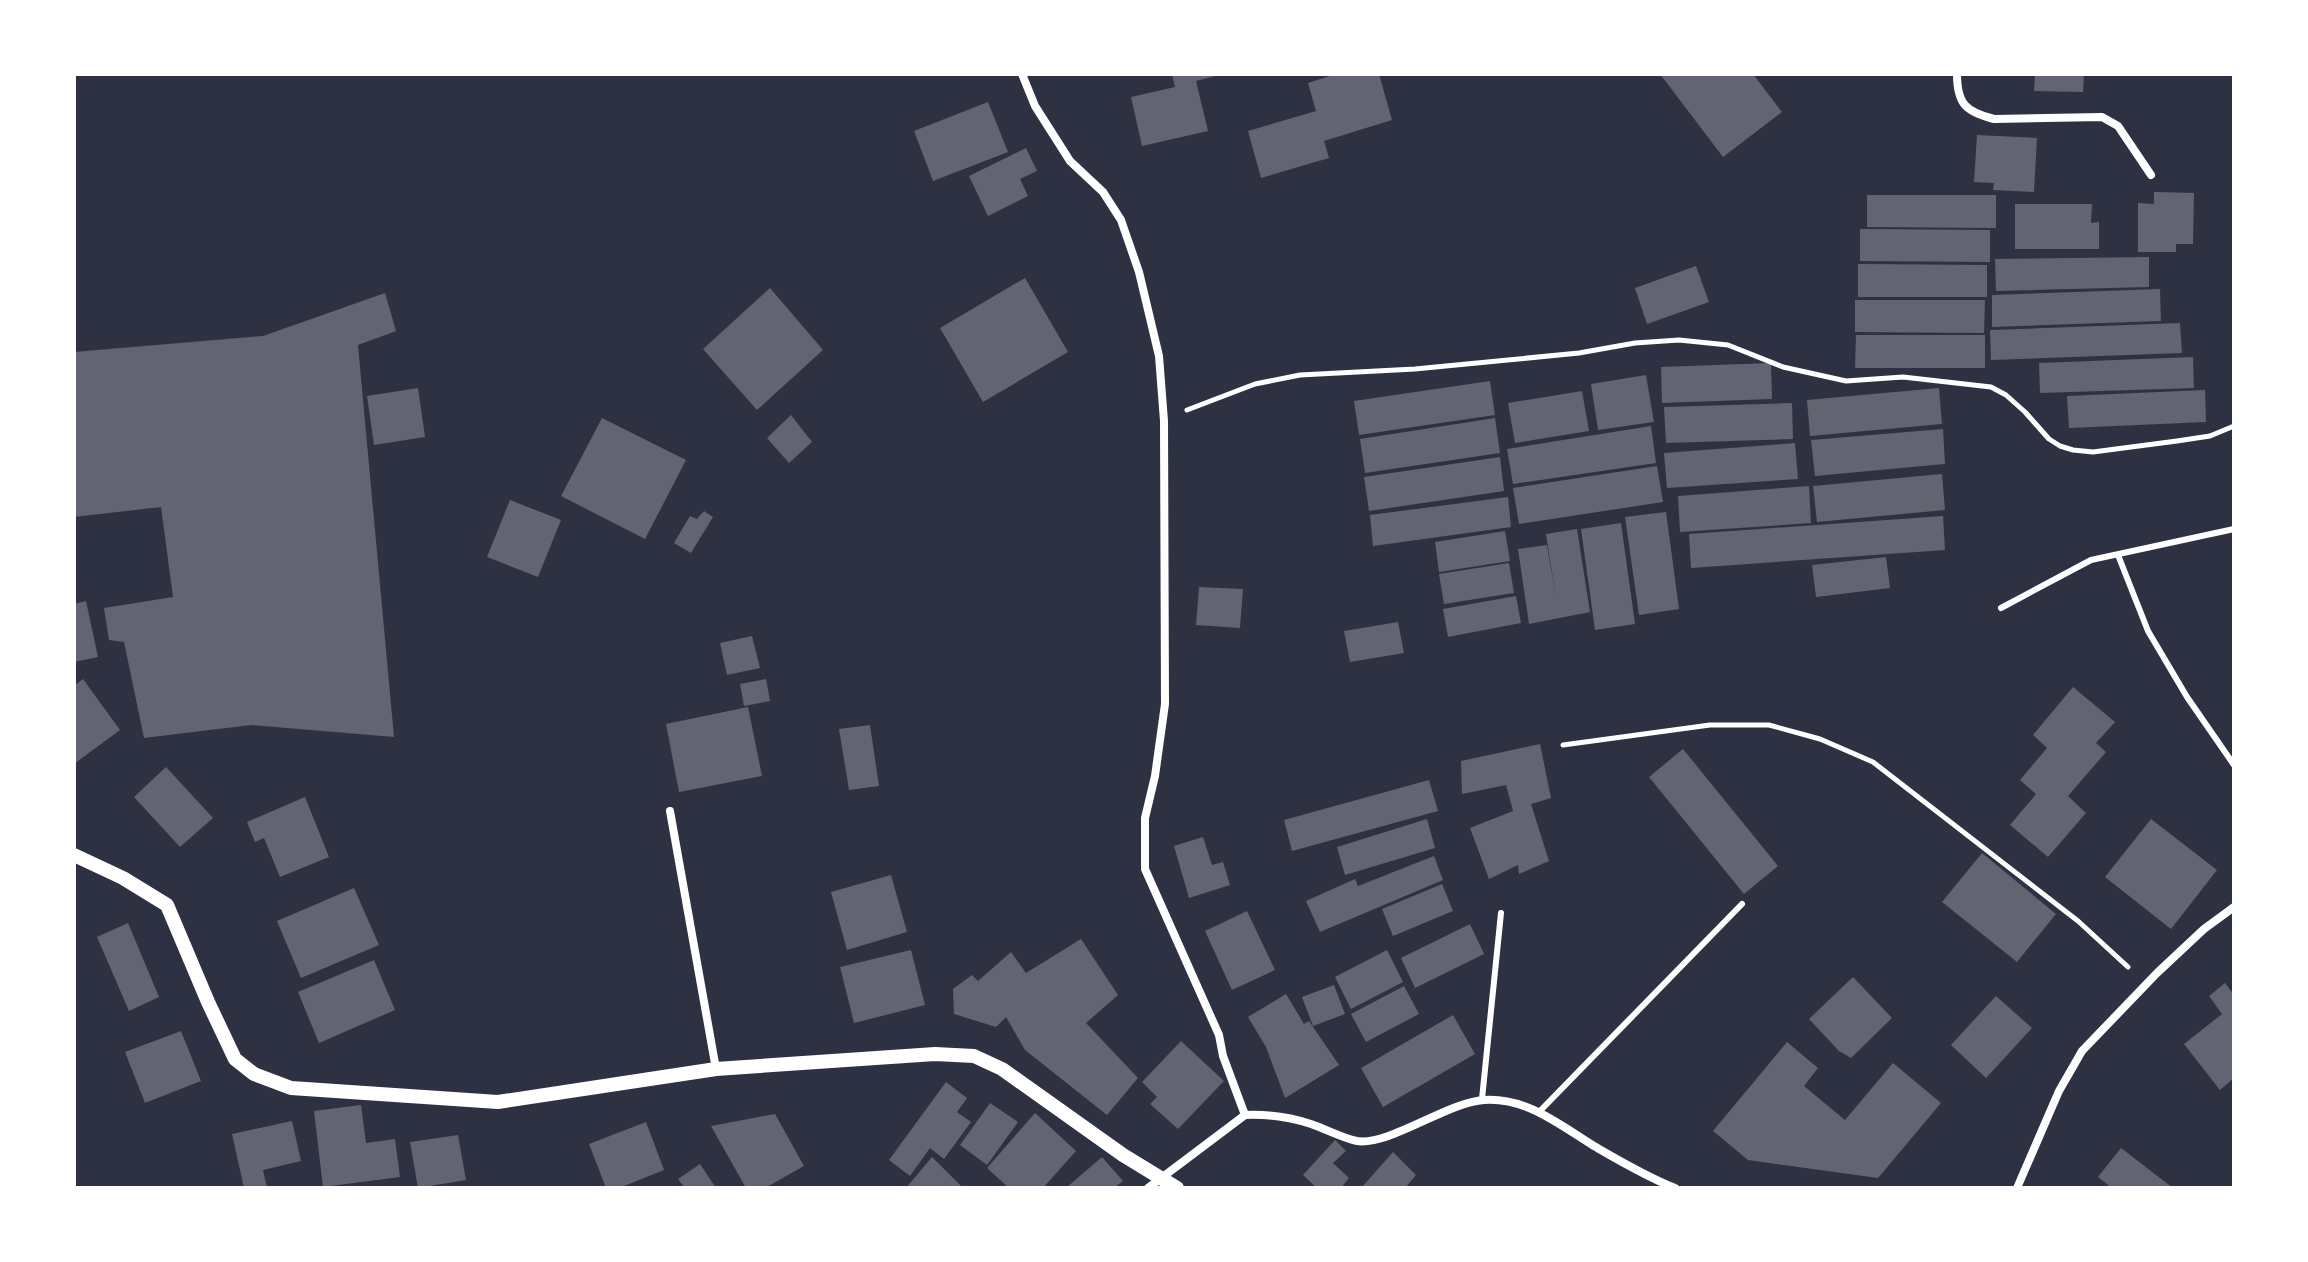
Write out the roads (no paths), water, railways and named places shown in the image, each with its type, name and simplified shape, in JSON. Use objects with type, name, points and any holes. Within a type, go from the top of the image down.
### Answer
[{"type":"street","points":[[1022,74],[1035,106],[1070,161],[1103,192],[1121,220],[1139,272],[1159,356],[1164,421],[1165,704],[1155,776],[1145,818],[1145,869],[1219,1035],[1223,1056],[1245,1115]]},
{"type":"street","points":[[1957,74],[1957,93],[1977,115],[1994,119],[2102,117],[2118,126],[2151,175]]},
{"type":"street","points":[[670,811],[716,1069]]},
{"type":"street","points":[[74,855],[123,878],[167,905],[235,1059],[254,1074],[291,1088],[498,1102],[716,1069],[935,1054],[974,1056],[1002,1069],[1123,1155],[1177,1188]]},
{"type":"street","points":[[2017,1188],[2059,1091],[2082,1051],[2204,929],[2234,907]]},
{"type":"street","points":[[1148,1188],[1245,1115],[1270,1114],[1309,1123],[1358,1141],[1377,1139],[1482,1099],[1512,1101],[1539,1112],[1658,1182],[1675,1188]]},
{"type":"lane","points":[[2001,608],[2091,560],[2234,529]]},
{"type":"lane","points":[[2118,555],[2148,631],[2187,697],[2234,765]]},
{"type":"lane","points":[[1539,1112],[1742,904]]},
{"type":"lane","points":[[1482,1099],[1501,913]]}]
